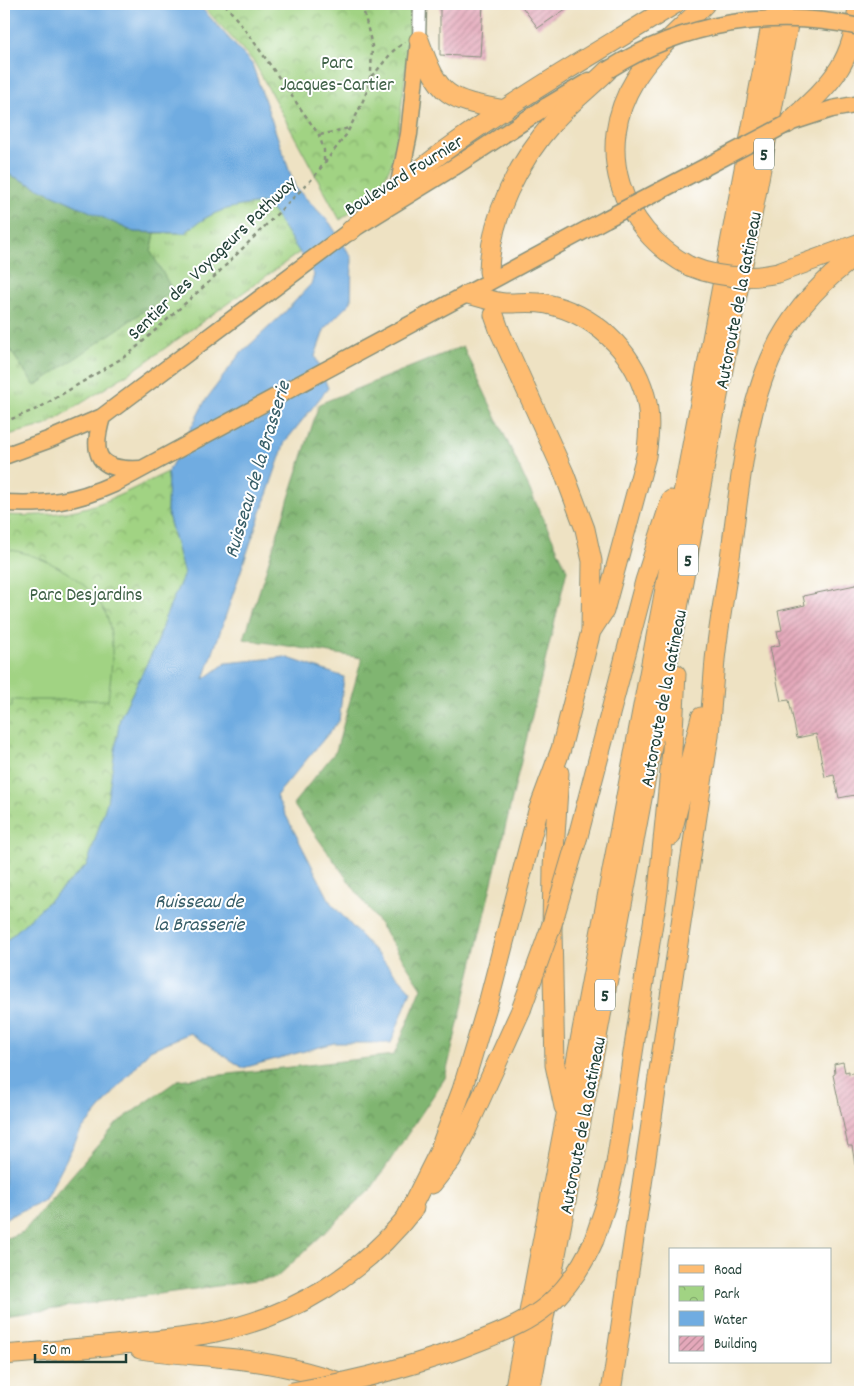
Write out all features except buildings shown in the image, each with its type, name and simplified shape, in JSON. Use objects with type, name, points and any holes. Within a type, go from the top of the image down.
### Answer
[{"type":"highway","points":[[350,231],[398,188],[456,143],[505,110],[675,4]]},
{"type":"highway","points":[[705,4],[657,51],[635,79],[621,110],[616,140],[616,160],[619,179],[633,214],[651,239],[689,266],[734,278],[757,277],[778,273],[860,244]]},
{"type":"highway","name":"Autoroute de la Gatineau","points":[[514,1392],[775,4]]},
{"type":"highway","name":"Autoroute de la Gatineau","points":[[530,1392],[792,4]]},
{"type":"highway","points":[[787,124],[823,91],[837,73],[852,43],[858,4]]},
{"type":"highway","points":[[413,40],[432,73],[447,93],[456,99],[468,103],[505,110]]},
{"type":"highway","points":[[488,272],[495,228],[514,180],[544,134],[579,92],[608,70]]},
{"type":"highway","points":[[611,1392],[709,736],[716,658],[745,455],[755,409],[766,372],[781,338],[804,302],[835,271],[860,253]]},
{"type":"highway","points":[[468,294],[504,303],[544,303],[579,315],[602,330],[618,346],[630,361],[642,387],[648,416],[646,456],[604,611],[592,631]]},
{"type":"highway","points":[[406,1218],[438,1154],[462,1090],[489,1000],[538,811],[561,749],[592,631],[592,573],[586,529],[564,473],[494,315]]},
{"type":"highway","points":[[4,1355],[111,1345],[216,1332],[260,1320],[288,1309],[325,1289],[358,1266],[378,1249],[406,1218],[451,1160],[488,1086],[521,1010],[552,924],[578,836],[645,581],[696,425]]},
{"type":"highway","points":[[292,1392],[338,1384],[417,1363],[470,1345],[519,1324],[541,1310],[567,1287],[581,1267],[594,1240],[608,1198],[616,1163],[658,890],[672,750],[681,599]]},
{"type":"highway","points":[[658,890],[716,658]]},
{"type":"highway","points":[[561,749],[553,853],[552,930],[555,1065],[566,1115]]},
{"type":"highway","points":[[111,1345],[174,1354],[234,1358],[265,1363],[315,1374],[366,1392]]},
{"type":"main road","points":[[608,70],[630,57],[675,37],[715,26],[787,18],[824,20],[860,27]]},
{"type":"main road","points":[[398,188],[409,134],[413,40]]},
{"type":"main road","name":"Boulevard Fournier","points":[[4,456],[102,417],[131,393],[350,231],[454,167],[532,115],[579,92]]},
{"type":"main road","points":[[4,503],[39,503],[90,495],[787,124],[832,109],[860,104]]},
{"type":"main road","points":[[102,417],[96,440],[100,457],[105,463],[125,470],[142,469]]},
{"type":"street","points":[[413,40],[420,4]]},
{"type":"path","points":[[225,4],[252,39],[319,135],[324,150],[324,162]]},
{"type":"path","name":"Sentier des Voyageurs Pathway","points":[[4,422],[39,408],[129,354],[210,281],[318,173],[350,128],[366,97],[371,76],[372,46],[362,4]]},
{"type":"path","name":"Sentier des Voyageurs Pathway","points":[[371,76],[393,51],[413,40]]},
{"type":"path","points":[[319,135],[350,128]]},
{"type":"green space","name":"Parc Jacques-Cartier","points":[[201,4],[411,4],[406,71],[395,155],[391,166],[380,184],[366,200],[340,220],[254,62]]},
{"type":"green space","points":[[4,172],[134,232],[155,233],[151,252],[173,291],[35,386],[4,341]]},
{"type":"green space","points":[[262,203],[273,211],[300,252],[140,366],[47,425],[4,436],[4,341],[35,386],[151,252],[155,233],[185,233],[199,221],[228,207]]},
{"type":"green space","points":[[463,346],[567,570],[445,1078],[371,1189],[276,1278],[4,1315],[4,1239],[23,1232],[118,1122],[178,1080],[394,1055],[422,988],[379,923],[293,804],[336,751],[362,658],[244,639],[319,404]]},
{"type":"green space","name":"Parc Desjardins","points":[[168,472],[167,511],[184,574],[164,620],[158,641],[120,718],[108,802],[87,865],[4,943],[4,515],[53,514],[89,507]]},
{"type":"green space","points":[[4,549],[35,557],[67,572],[94,595],[103,608],[109,623],[112,642],[108,700],[12,700],[12,707],[4,707]]},
{"type":"water","name":"Ruisseau de la Brasserie","points":[[4,4],[198,4],[252,64],[295,187],[330,223],[352,258],[351,302],[325,328],[315,356],[328,388],[285,442],[204,679],[226,663],[285,657],[344,677],[339,721],[276,796],[331,903],[411,991],[391,1043],[334,1043],[243,1068],[190,1033],[150,1050],[81,1131],[45,1200],[4,1219],[4,943],[87,865],[107,802],[120,718],[158,641],[164,620],[184,574],[167,511],[168,472],[205,401],[239,355],[284,313],[311,284],[314,275],[273,211],[262,203],[230,208],[213,214],[185,233],[134,232],[4,172]]}]
